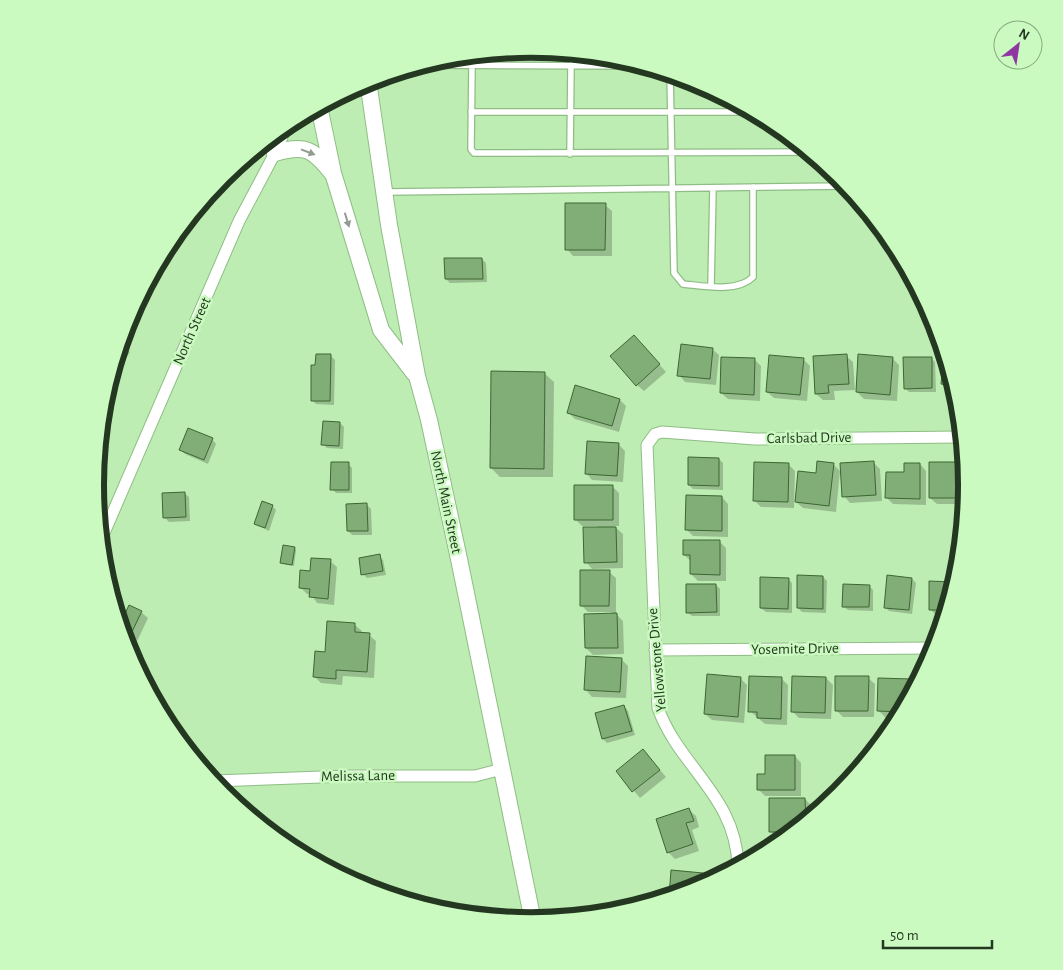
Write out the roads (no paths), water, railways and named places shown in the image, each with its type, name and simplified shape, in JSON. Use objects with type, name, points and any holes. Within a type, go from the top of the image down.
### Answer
[{"type":"main road","name":"North Main Street","points":[[369,90],[384,192],[417,376],[434,447],[531,912]]},
{"type":"main road","points":[[321,114],[333,173],[381,330],[417,376]]},
{"type":"main road","points":[[275,153],[294,147],[307,150],[319,156],[333,173]]},
{"type":"street","name":"North Street","points":[[107,527],[239,221],[281,139]]},
{"type":"street","name":"Carlsbad Drive","points":[[655,434],[662,432],[755,439],[956,437]]},
{"type":"street","name":"Yellowstone Drive","points":[[655,434],[650,439],[646,450],[658,708],[666,729],[720,801],[730,824],[737,860]]},
{"type":"street","name":"Yosemite Drive","points":[[655,650],[926,648]]},
{"type":"street","name":"Melissa Lane","points":[[223,781],[348,776],[475,776],[502,769]]},
{"type":"lane","points":[[454,65],[613,66]]},
{"type":"lane","points":[[472,65],[471,149],[474,153],[799,152]]},
{"type":"lane","points":[[570,154],[571,65]]},
{"type":"lane","points":[[670,80],[674,188],[674,273],[683,284],[711,286],[747,283],[753,277],[754,187]]},
{"type":"lane","points":[[471,112],[739,112]]},
{"type":"lane","points":[[384,192],[837,186]]},
{"type":"lane","points":[[711,286],[713,188]]}]
